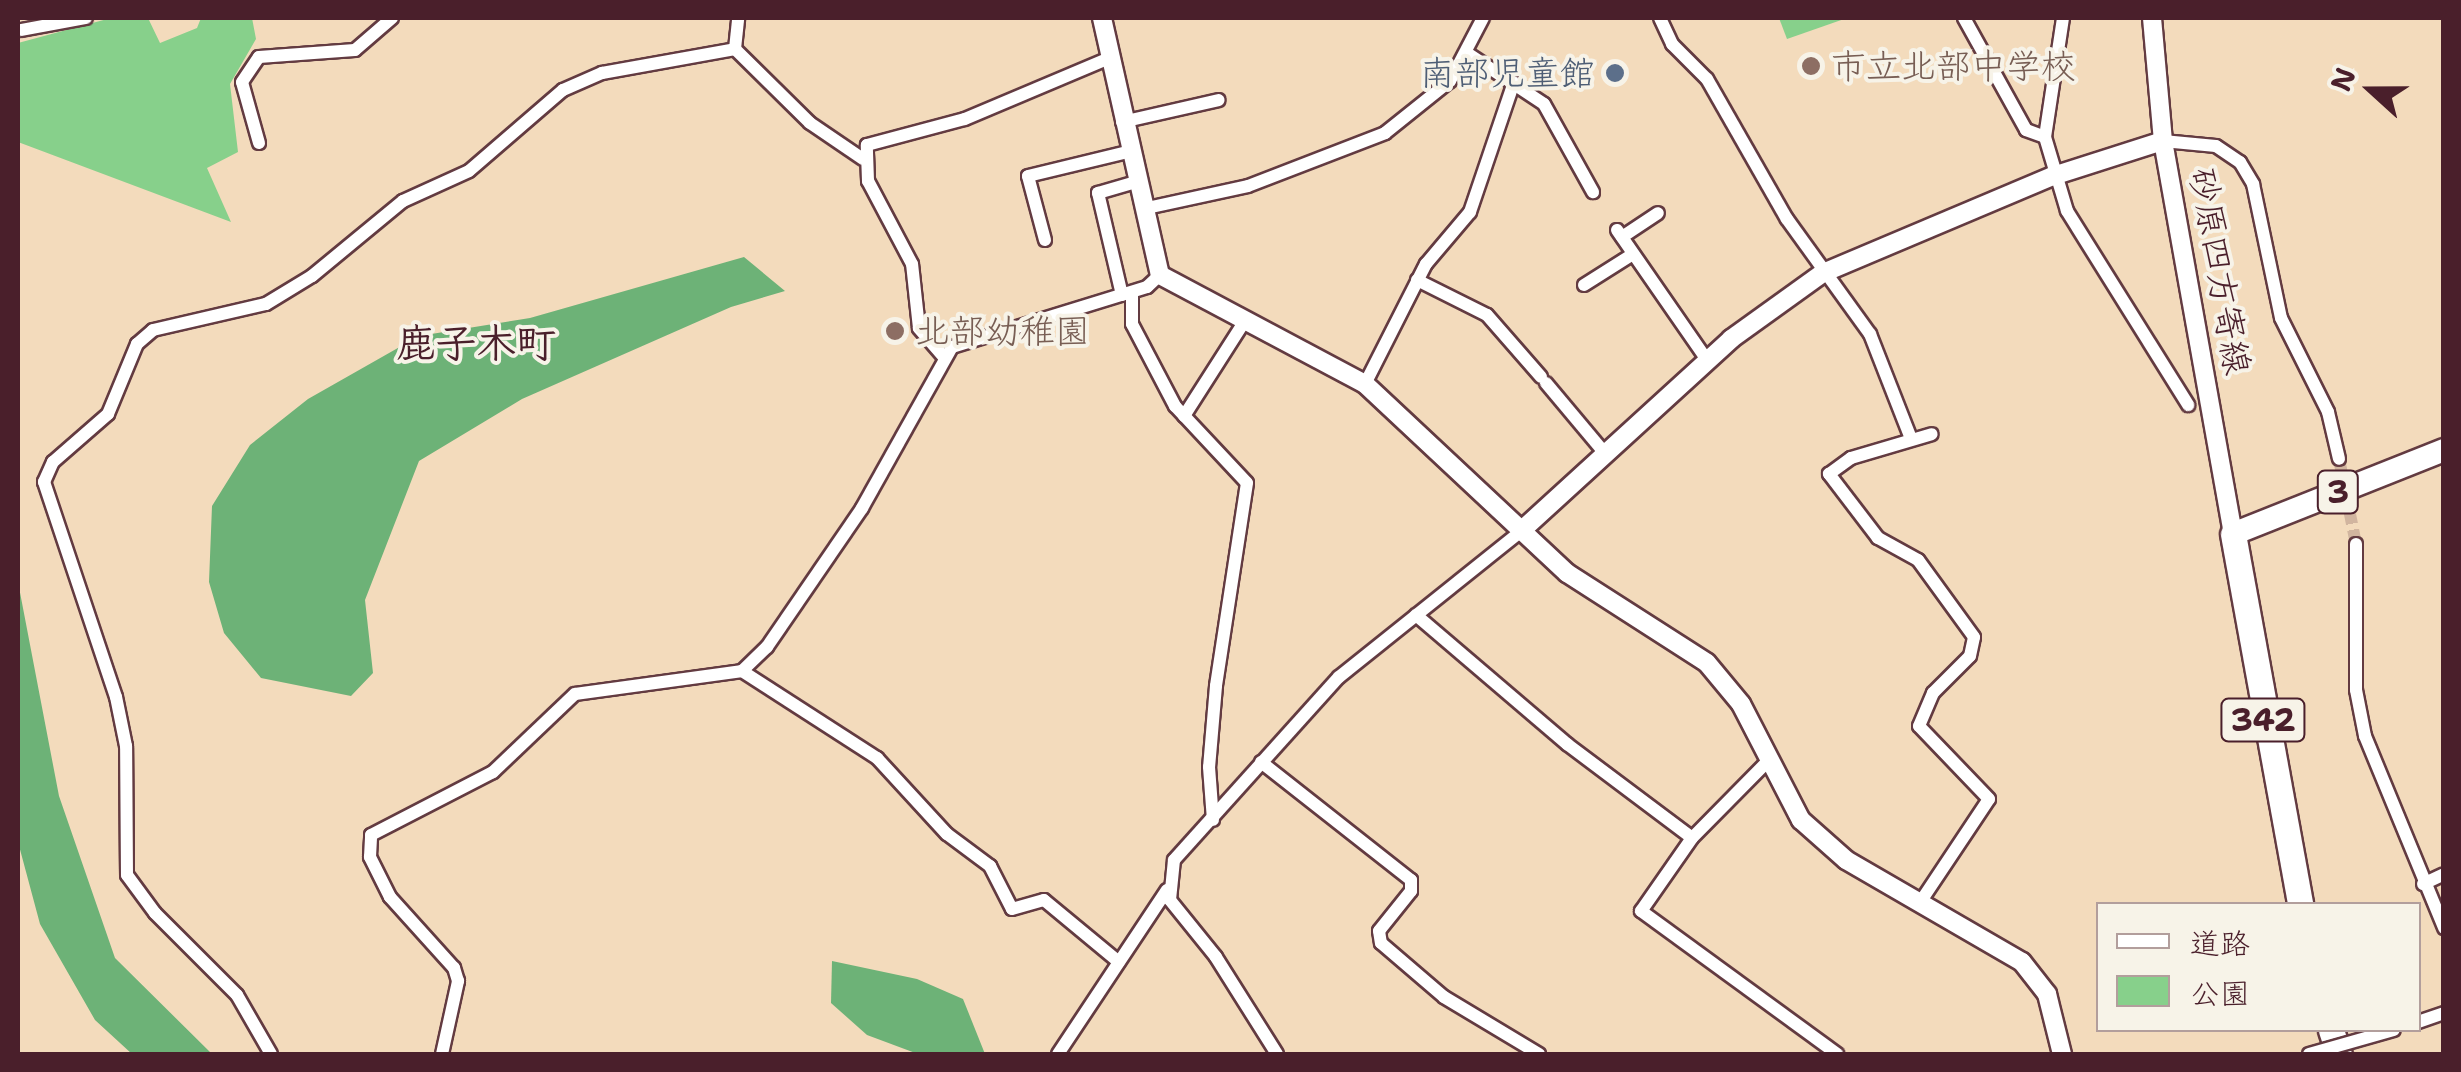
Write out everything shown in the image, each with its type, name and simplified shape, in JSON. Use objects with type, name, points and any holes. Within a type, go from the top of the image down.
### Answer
[{"type":"highway","name":"3","points":[[2233,534],[2444,450]]},
{"type":"highway","name":"342","points":[[2233,534],[2300,902]]},
{"type":"street","points":[[22,30],[86,18]]},
{"type":"street","points":[[259,143],[242,82],[260,56],[355,50],[392,18]]},
{"type":"street","points":[[735,49],[738,18]]},
{"type":"street","points":[[1102,18],[1107,59],[1160,275]]},
{"type":"street","points":[[1146,208],[1248,186],[1385,133],[1450,80],[1483,18]]},
{"type":"street","points":[[1660,18],[1672,44],[1707,79],[1823,272],[1870,334],[1910,436]]},
{"type":"street","points":[[1964,18],[2026,130],[2045,137]]},
{"type":"street","points":[[2063,18],[2045,137],[2052,176],[2188,406]]},
{"type":"street","name":"砂原四方寄線","points":[[2152,18],[2162,141],[2233,534]]},
{"type":"street","points":[[735,49],[810,123],[863,159],[912,264],[919,328],[943,356]]},
{"type":"street","points":[[271,1054],[237,995],[154,913],[126,874],[126,746],[116,697],[44,482],[53,462],[108,414],[137,344],[153,330],[266,304],[312,276],[404,201],[469,171],[562,90],[655,59],[735,49]]},
{"type":"street","points":[[1467,53],[1544,104],[1594,192]]},
{"type":"street","points":[[863,159],[871,142],[965,119],[1107,59]]},
{"type":"street","points":[[1365,384],[1416,280],[1470,212],[1514,82]]},
{"type":"street","points":[[1122,122],[1219,100]]},
{"type":"street","points":[[1058,1054],[1167,890],[1174,860],[1339,678],[1504,538],[1521,532],[1707,360],[1823,272],[2052,176],[2162,141],[2216,146],[2240,162],[2254,184],[2281,318],[2328,412],[2339,459]]},
{"type":"street","points":[[1045,240],[1028,176],[1131,151]]},
{"type":"street","points":[[1139,181],[1098,193],[1132,324],[1143,350],[1184,416],[1247,482],[1216,686],[1209,767],[1213,820]]},
{"type":"street","points":[[1658,212],[1620,234],[1707,360]]},
{"type":"street","points":[[1584,285],[1633,254]]},
{"type":"street","points":[[442,1054],[458,981],[454,968],[390,897],[370,856],[371,835],[493,772],[575,694],[742,671],[766,646],[862,508],[943,356],[971,338],[1127,294],[1160,275]]},
{"type":"street","points":[[1160,275],[1365,384],[1567,572],[1707,662],[1741,704],[1785,799],[1819,840],[2022,962],[2038,978],[2062,1054]]},
{"type":"street","points":[[1416,280],[1487,315],[1604,452]]},
{"type":"street","points":[[1184,416],[1246,319]]},
{"type":"street","points":[[1920,904],[1989,800],[1919,726],[1933,694],[1970,656],[1974,637],[1918,560],[1878,538],[1829,474],[1910,436],[1932,434]]},
{"type":"street","points":[[2356,544],[2356,690],[2362,721],[2423,884],[2444,928]]},
{"type":"street","points":[[1416,615],[1568,744],[1692,838]]},
{"type":"street","points":[[742,671],[877,758],[947,834],[990,866],[1012,909],[1044,900],[1120,962]]},
{"type":"street","points":[[1768,761],[1692,838],[1644,899],[1644,916],[1837,1054]]},
{"type":"street","points":[[1261,762],[1411,880],[1411,891],[1379,931],[1382,943],[1444,996],[1540,1054]]},
{"type":"street","points":[[2423,884],[2444,874]]},
{"type":"street","points":[[1167,890],[1277,1054]]},
{"type":"street","points":[[2309,1054],[2387,1032]]},
{"type":"green space","points":[[111,18],[148,18],[160,43],[197,28],[201,18],[252,18],[256,39],[230,84],[238,152],[207,168],[231,222],[18,142],[18,43]]},
{"type":"green space","points":[[1779,18],[1847,18],[1787,39]]},
{"type":"green space","points":[[744,257],[785,291],[731,307],[522,399],[419,461],[365,600],[373,673],[351,696],[261,678],[224,633],[209,582],[212,506],[250,445],[308,399],[419,336],[530,318]]},
{"type":"green space","points":[[18,582],[59,796],[115,958],[212,1054],[132,1054],[95,1020],[40,924],[18,842]]},
{"type":"green space","points":[[832,961],[917,979],[963,999],[985,1054],[918,1054],[867,1035],[831,1003]]},
{"type":"tunnel","points":[[2339,459],[2356,544]]},
{"type":"place","name":"市立北部中学校","points":[[1811,66]]},
{"type":"place","name":"南部児童館","points":[[1615,73]]},
{"type":"place","name":"北部幼稚園","points":[[895,331]]},
{"type":"district","name":"鹿子木町","points":[[476,343]]}]
